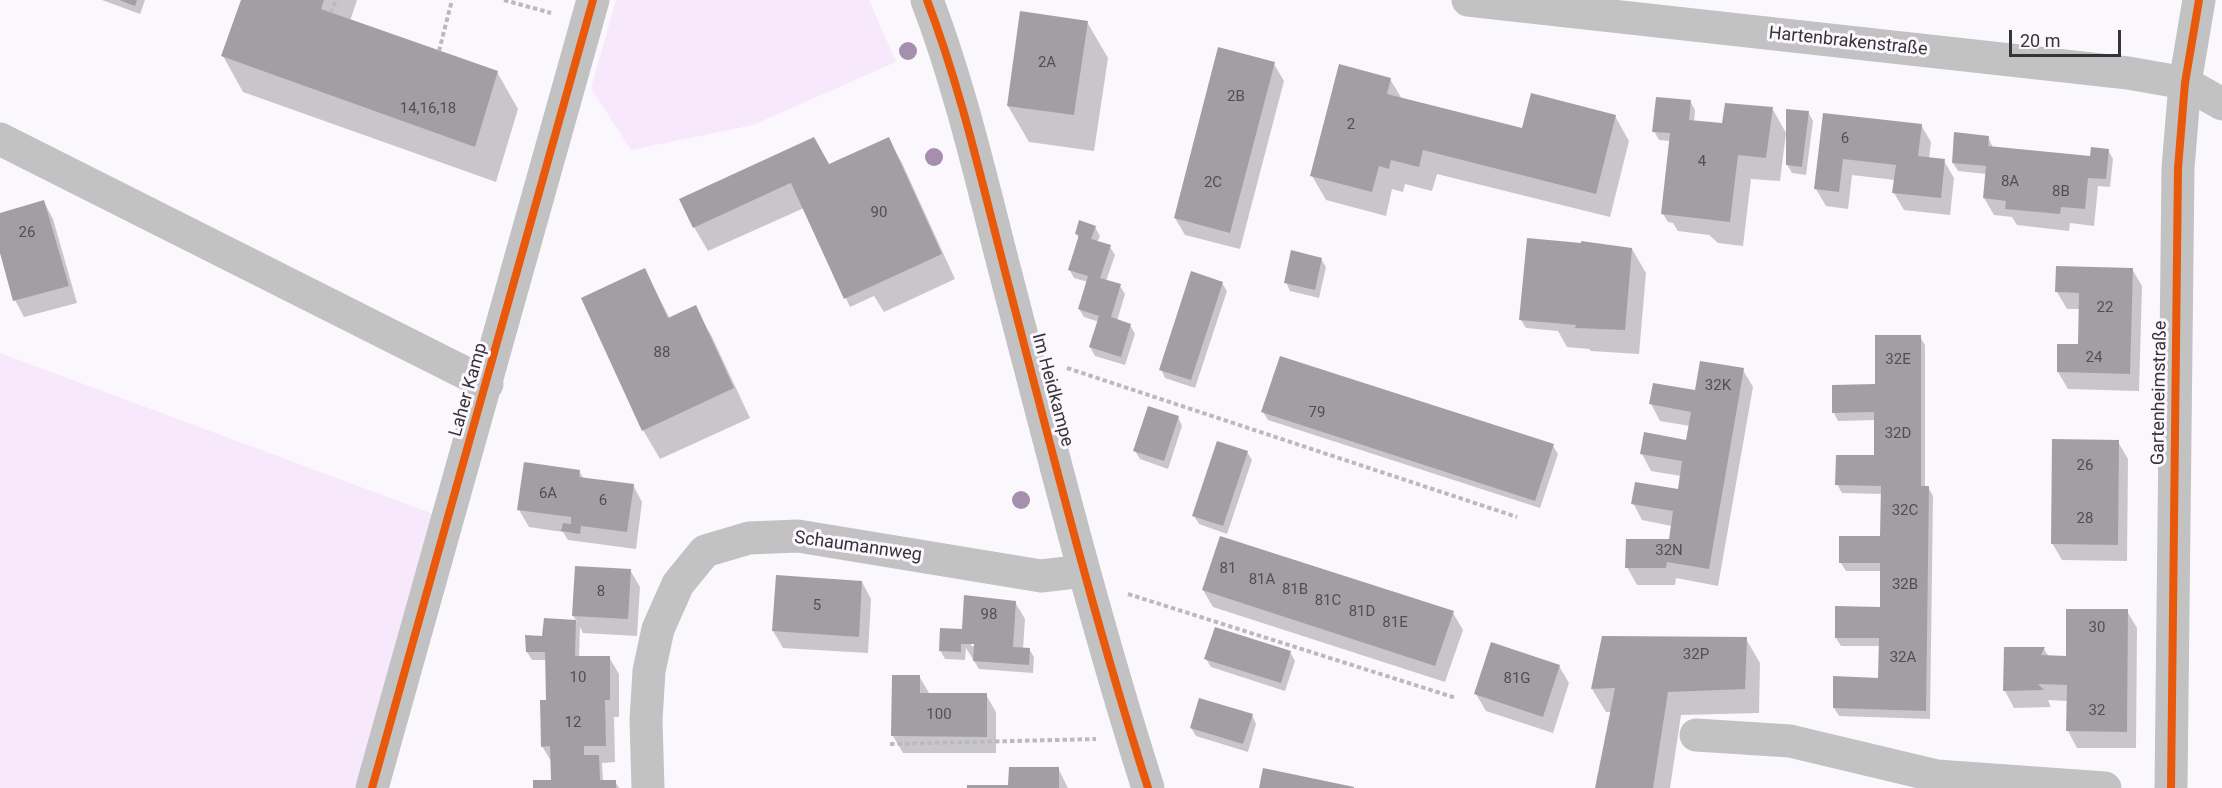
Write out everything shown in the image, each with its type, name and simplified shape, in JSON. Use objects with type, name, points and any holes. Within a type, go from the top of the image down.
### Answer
[{"type":"street","name":"Im Heidkampe","points":[[927,0],[963,111],[1085,576],[1148,788]]},
{"type":"street","name":"Hartenbrakenstraße","points":[[1468,0],[2128,73],[2185,83],[2222,104]]},
{"type":"street","name":"Gartenheimstraße","points":[[2171,788],[2178,168],[2185,83],[2199,0]]},
{"type":"street","name":"Laher Kamp","points":[[372,788],[590,11]]},
{"type":"street","name":"Laher Kamp","points":[[0,140],[487,384]]},
{"type":"street","name":"Schaumannweg","points":[[648,788],[646,720],[649,681],[658,629],[678,584],[705,551],[748,538],[798,536],[1041,576],[1085,576]]},
{"type":"street","points":[[1696,735],[1790,741],[1937,776],[2105,788]]},
{"type":"path","points":[[332,13],[336,0]]},
{"type":"path","points":[[439,51],[452,0]]},
{"type":"path","points":[[504,0],[590,11]]},
{"type":"path","points":[[1027,355],[1517,516]]},
{"type":"path","points":[[1085,576],[1456,698]]},
{"type":"path","points":[[890,744],[1132,739]]},
{"type":"shaded area","points":[[616,0],[869,0],[896,62],[753,125],[631,150],[591,88]]},
{"type":"shaded area","points":[[0,353],[447,519],[372,788],[0,788]]},
{"type":"building","points":[[119,0],[137,0],[135,6]]},
{"type":"building","points":[[241,0],[324,0],[321,9],[498,71],[475,147],[221,56]]},
{"type":"building","points":[[1020,11],[1088,21],[1074,115],[1007,106]]},
{"type":"building","points":[[1218,47],[1275,62],[1230,233],[1174,218]]},
{"type":"building","points":[[1339,64],[1391,78],[1387,94],[1522,128],[1531,93],[1616,115],[1596,194],[1423,150],[1419,167],[1391,160],[1389,169],[1379,166],[1372,192],[1310,176]]},
{"type":"building","points":[[1656,97],[1691,100],[1689,120],[1722,123],[1725,103],[1773,107],[1766,158],[1738,155],[1730,222],[1661,214],[1670,133],[1652,132]]},
{"type":"building","points":[[1786,109],[1809,111],[1802,167],[1786,165]]},
{"type":"building","points":[[1823,113],[1922,124],[1918,156],[1945,159],[1941,198],[1892,193],[1896,165],[1843,159],[1839,192],[1814,189]]},
{"type":"building","points":[[1954,132],[1989,136],[1988,146],[2090,156],[2091,147],[2109,149],[2106,179],[2088,178],[2085,209],[2061,207],[2060,214],[2005,209],[2006,201],[1983,198],[1986,166],[1952,163]]},
{"type":"building","points":[[814,137],[829,164],[889,137],[942,254],[844,299],[791,183],[693,228],[679,199]]},
{"type":"building","points":[[44,200],[69,286],[13,301],[0,253],[0,213]]},
{"type":"building","points":[[1079,220],[1096,226],[1091,239],[1111,245],[1100,278],[1121,284],[1111,317],[1131,324],[1121,357],[1089,347],[1099,316],[1078,309],[1088,276],[1068,270],[1079,235],[1075,234]]},
{"type":"building","points":[[1527,238],[1581,243],[1581,241],[1632,248],[1625,330],[1575,328],[1576,325],[1519,320]]},
{"type":"building","points":[[1291,250],[1322,258],[1315,290],[1284,283]]},
{"type":"building","points":[[2056,266],[2133,268],[2130,374],[2057,372],[2057,344],[2078,344],[2079,293],[2055,292]]},
{"type":"building","points":[[645,268],[668,318],[696,305],[734,388],[642,431],[581,298]]},
{"type":"building","points":[[1191,271],[1223,282],[1191,380],[1159,370]]},
{"type":"building","points":[[1875,335],[1921,335],[1921,486],[1929,486],[1926,711],[1833,708],[1833,676],[1878,678],[1879,638],[1835,638],[1835,606],[1880,607],[1880,563],[1839,563],[1839,536],[1880,536],[1881,486],[1835,485],[1836,455],[1874,455],[1874,412],[1832,413],[1832,385],[1875,384]]},
{"type":"building","points":[[1280,356],[1554,444],[1535,501],[1261,412]]},
{"type":"building","points":[[1700,361],[1744,368],[1709,569],[1667,562],[1666,568],[1625,568],[1626,539],[1669,539],[1673,511],[1631,504],[1635,482],[1678,489],[1682,461],[1640,454],[1644,432],[1686,440],[1691,412],[1649,404],[1653,383],[1695,390]]},
{"type":"building","points":[[1148,406],[1179,416],[1164,461],[1133,451]]},
{"type":"building","points":[[2052,439],[2119,440],[2118,545],[2051,544]]},
{"type":"building","points":[[1217,441],[1248,451],[1223,526],[1192,516]]},
{"type":"building","points":[[524,462],[580,470],[579,477],[634,484],[627,532],[581,526],[580,534],[561,531],[563,523],[571,524],[571,517],[517,510]]},
{"type":"building","points":[[1220,536],[1454,611],[1435,666],[1202,590]]},
{"type":"building","points":[[575,566],[631,569],[628,619],[572,616]]},
{"type":"building","points":[[776,575],[862,581],[859,637],[772,631]]},
{"type":"building","points":[[964,595],[1016,601],[1013,647],[1030,648],[1029,665],[973,661],[974,644],[961,644],[961,652],[939,651],[940,628],[962,629]]},
{"type":"building","points":[[2066,609],[2128,609],[2127,732],[2066,731],[2067,685],[2038,684],[2044,690],[2003,691],[2004,647],[2045,647],[2041,655],[2066,656]]},
{"type":"building","points":[[544,618],[576,620],[575,656],[610,656],[610,700],[605,700],[606,746],[584,746],[584,755],[599,755],[600,780],[616,780],[616,788],[533,788],[533,780],[551,780],[550,746],[541,747],[540,700],[546,700],[545,652],[526,652],[525,635],[542,636]]},
{"type":"building","points":[[1215,627],[1291,651],[1281,683],[1204,659]]},
{"type":"building","points":[[1602,636],[1747,637],[1745,689],[1668,692],[1653,788],[1595,788],[1615,688],[1591,689]]},
{"type":"building","points":[[1491,642],[1560,665],[1543,717],[1474,694]]},
{"type":"building","points":[[892,675],[920,675],[920,693],[987,693],[987,737],[891,736]]},
{"type":"building","points":[[1199,698],[1253,714],[1243,744],[1190,728]]},
{"type":"building","points":[[1009,767],[1059,767],[1059,788],[967,788],[967,785],[1008,785]]},
{"type":"building","points":[[1263,768],[1354,787],[1354,788],[1259,788]]},
{"type":"cycle path","points":[[372,788],[593,0]]},
{"type":"cycle path","points":[[927,0],[961,102],[1074,533],[1109,661],[1148,788]]},
{"type":"cycle path","points":[[2171,788],[2178,168],[2185,83],[2199,0]]}]
